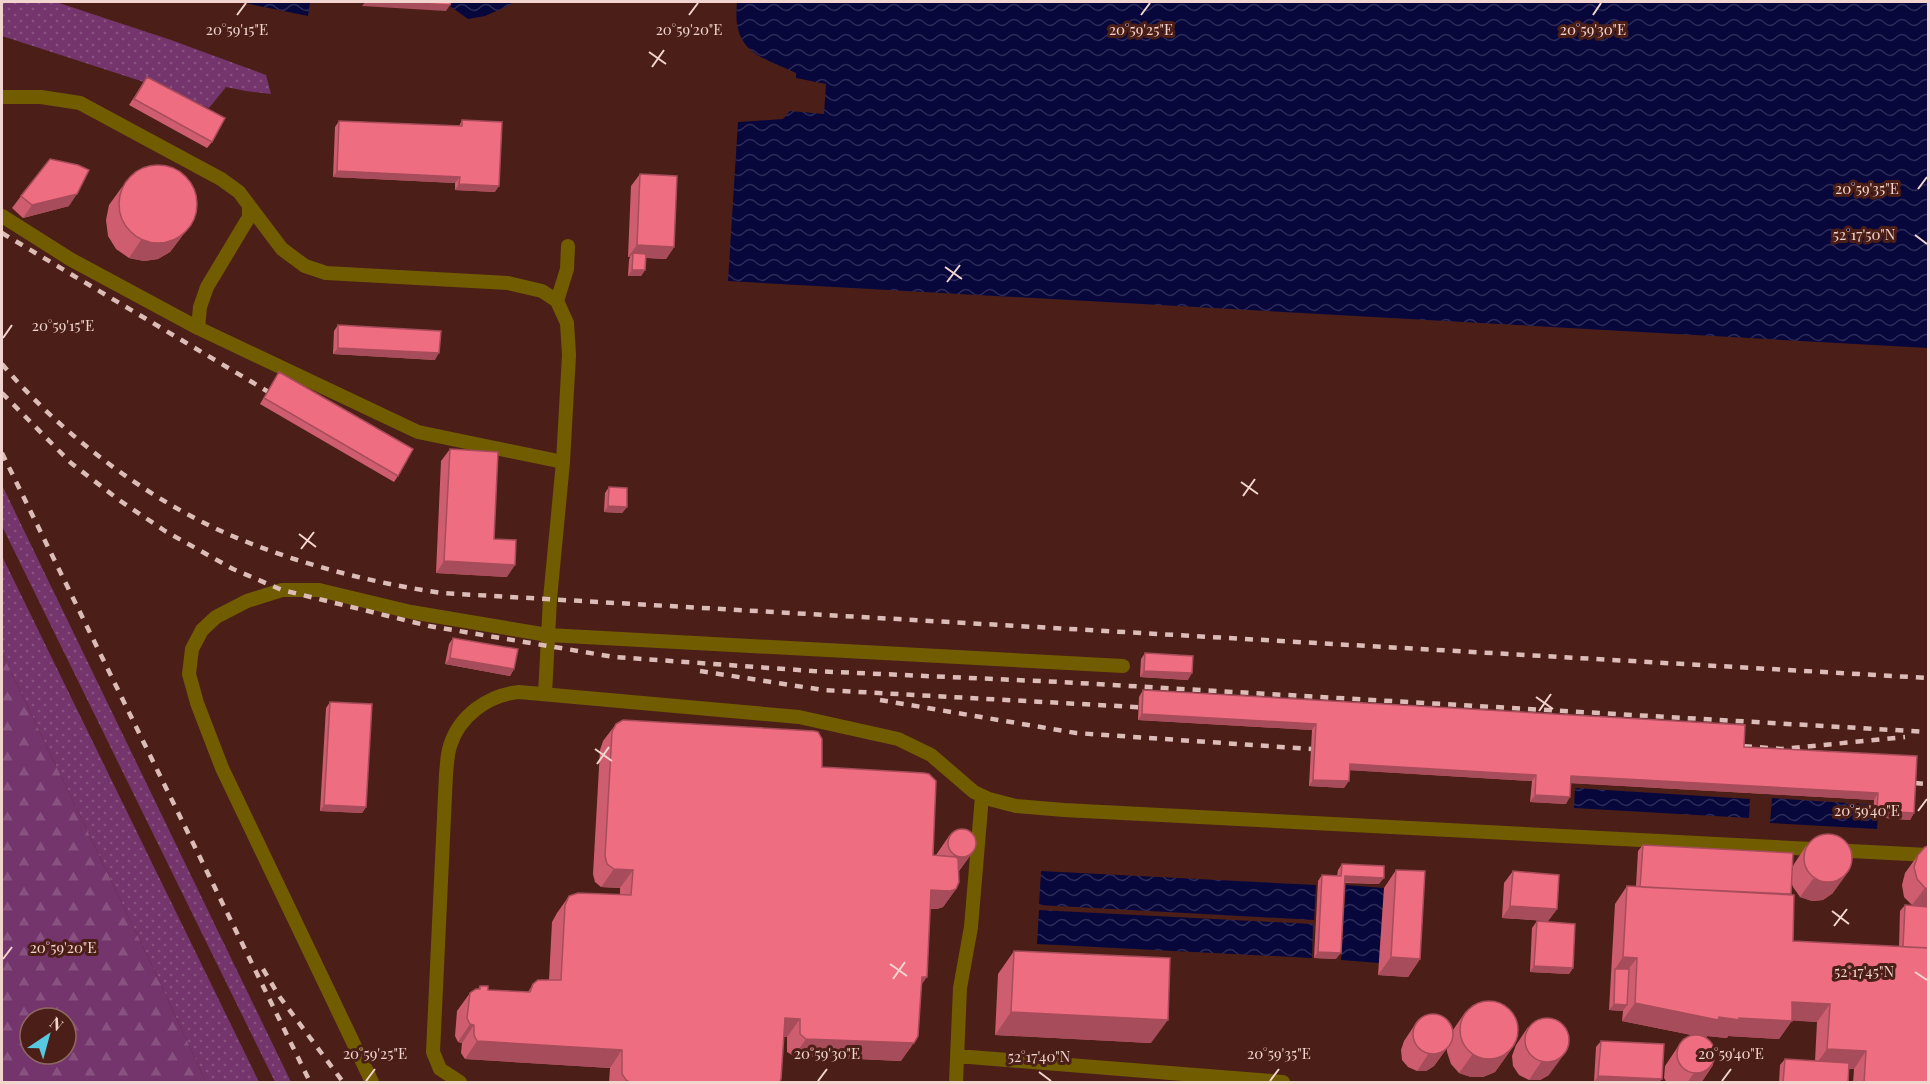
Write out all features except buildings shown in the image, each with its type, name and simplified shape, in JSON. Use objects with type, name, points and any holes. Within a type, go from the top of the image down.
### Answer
[{"type":"lane","points":[[2,97],[40,97],[80,103],[221,179],[239,192],[282,249],[305,266],[326,273],[508,283],[542,291],[557,301],[567,323],[569,355],[545,694]]},
{"type":"lane","points":[[198,328],[200,307],[207,286],[249,217],[249,205]]},
{"type":"lane","points":[[2,216],[69,259],[198,328],[418,432],[563,462]]},
{"type":"lane","points":[[557,301],[567,269],[568,246]]},
{"type":"lane","points":[[372,1083],[222,768],[197,703],[189,674],[192,649],[202,630],[216,617],[247,601],[282,590],[319,590],[411,612],[548,635],[1123,666]]},
{"type":"lane","points":[[460,1083],[440,1070],[433,1052],[446,774],[449,748],[456,731],[466,717],[502,694],[519,692],[545,694],[799,717],[898,739],[931,755],[974,792],[1016,806],[1929,855]]},
{"type":"lane","points":[[956,1083],[960,988],[971,927],[982,796]]},
{"type":"lane","points":[[957,1056],[1283,1083]]},
{"type":"green space","points":[[2,2],[56,2],[171,40],[266,75],[271,94],[226,87],[209,108],[141,81],[2,36]]},
{"type":"green space","points":[[2,485],[291,1082],[275,1082],[2,526]]},
{"type":"green space","points":[[2,556],[259,1082],[206,1082],[2,653]]},
{"type":"green space","points":[[2,653],[156,974],[206,1082],[2,1082]]},
{"type":"water","points":[[240,2],[310,2],[308,16]]},
{"type":"water","points":[[447,2],[512,2],[485,16],[468,19]]},
{"type":"water","points":[[737,2],[1928,2],[1928,348],[728,281],[738,122],[783,119],[790,111],[824,114],[826,84],[796,78],[796,73],[759,56],[750,49],[743,41],[739,31],[736,18]]},
{"type":"water","points":[[1575,788],[1750,799],[1749,818],[1574,808]]},
{"type":"water","points":[[1772,798],[1879,805],[1877,829],[1770,823]]},
{"type":"water","points":[[1041,871],[1316,885],[1314,920],[1039,905]]},
{"type":"water","points":[[1346,885],[1384,888],[1379,963],[1341,960]]},
{"type":"water","points":[[1039,910],[1313,924],[1312,958],[1037,944]]},
{"type":"railway","points":[[2,233],[282,400]]},
{"type":"railway","points":[[2,364],[54,418],[83,444],[114,468],[179,510],[247,542],[295,559],[367,579],[441,593],[1928,678]]},
{"type":"railway","points":[[2,393],[71,463],[119,500],[165,531],[233,569],[282,590],[429,626],[614,657],[813,671],[1061,682],[1928,732]]},
{"type":"railway","points":[[2,453],[310,1082]]},
{"type":"railway","points":[[700,671],[823,690],[1154,708]]},
{"type":"railway","points":[[880,700],[1076,733],[1326,750]]},
{"type":"railway","points":[[1728,745],[1782,749],[1905,737]]},
{"type":"railway","points":[[1899,782],[1928,784]]},
{"type":"railway","points":[[263,969],[279,996],[343,1082]]}]
